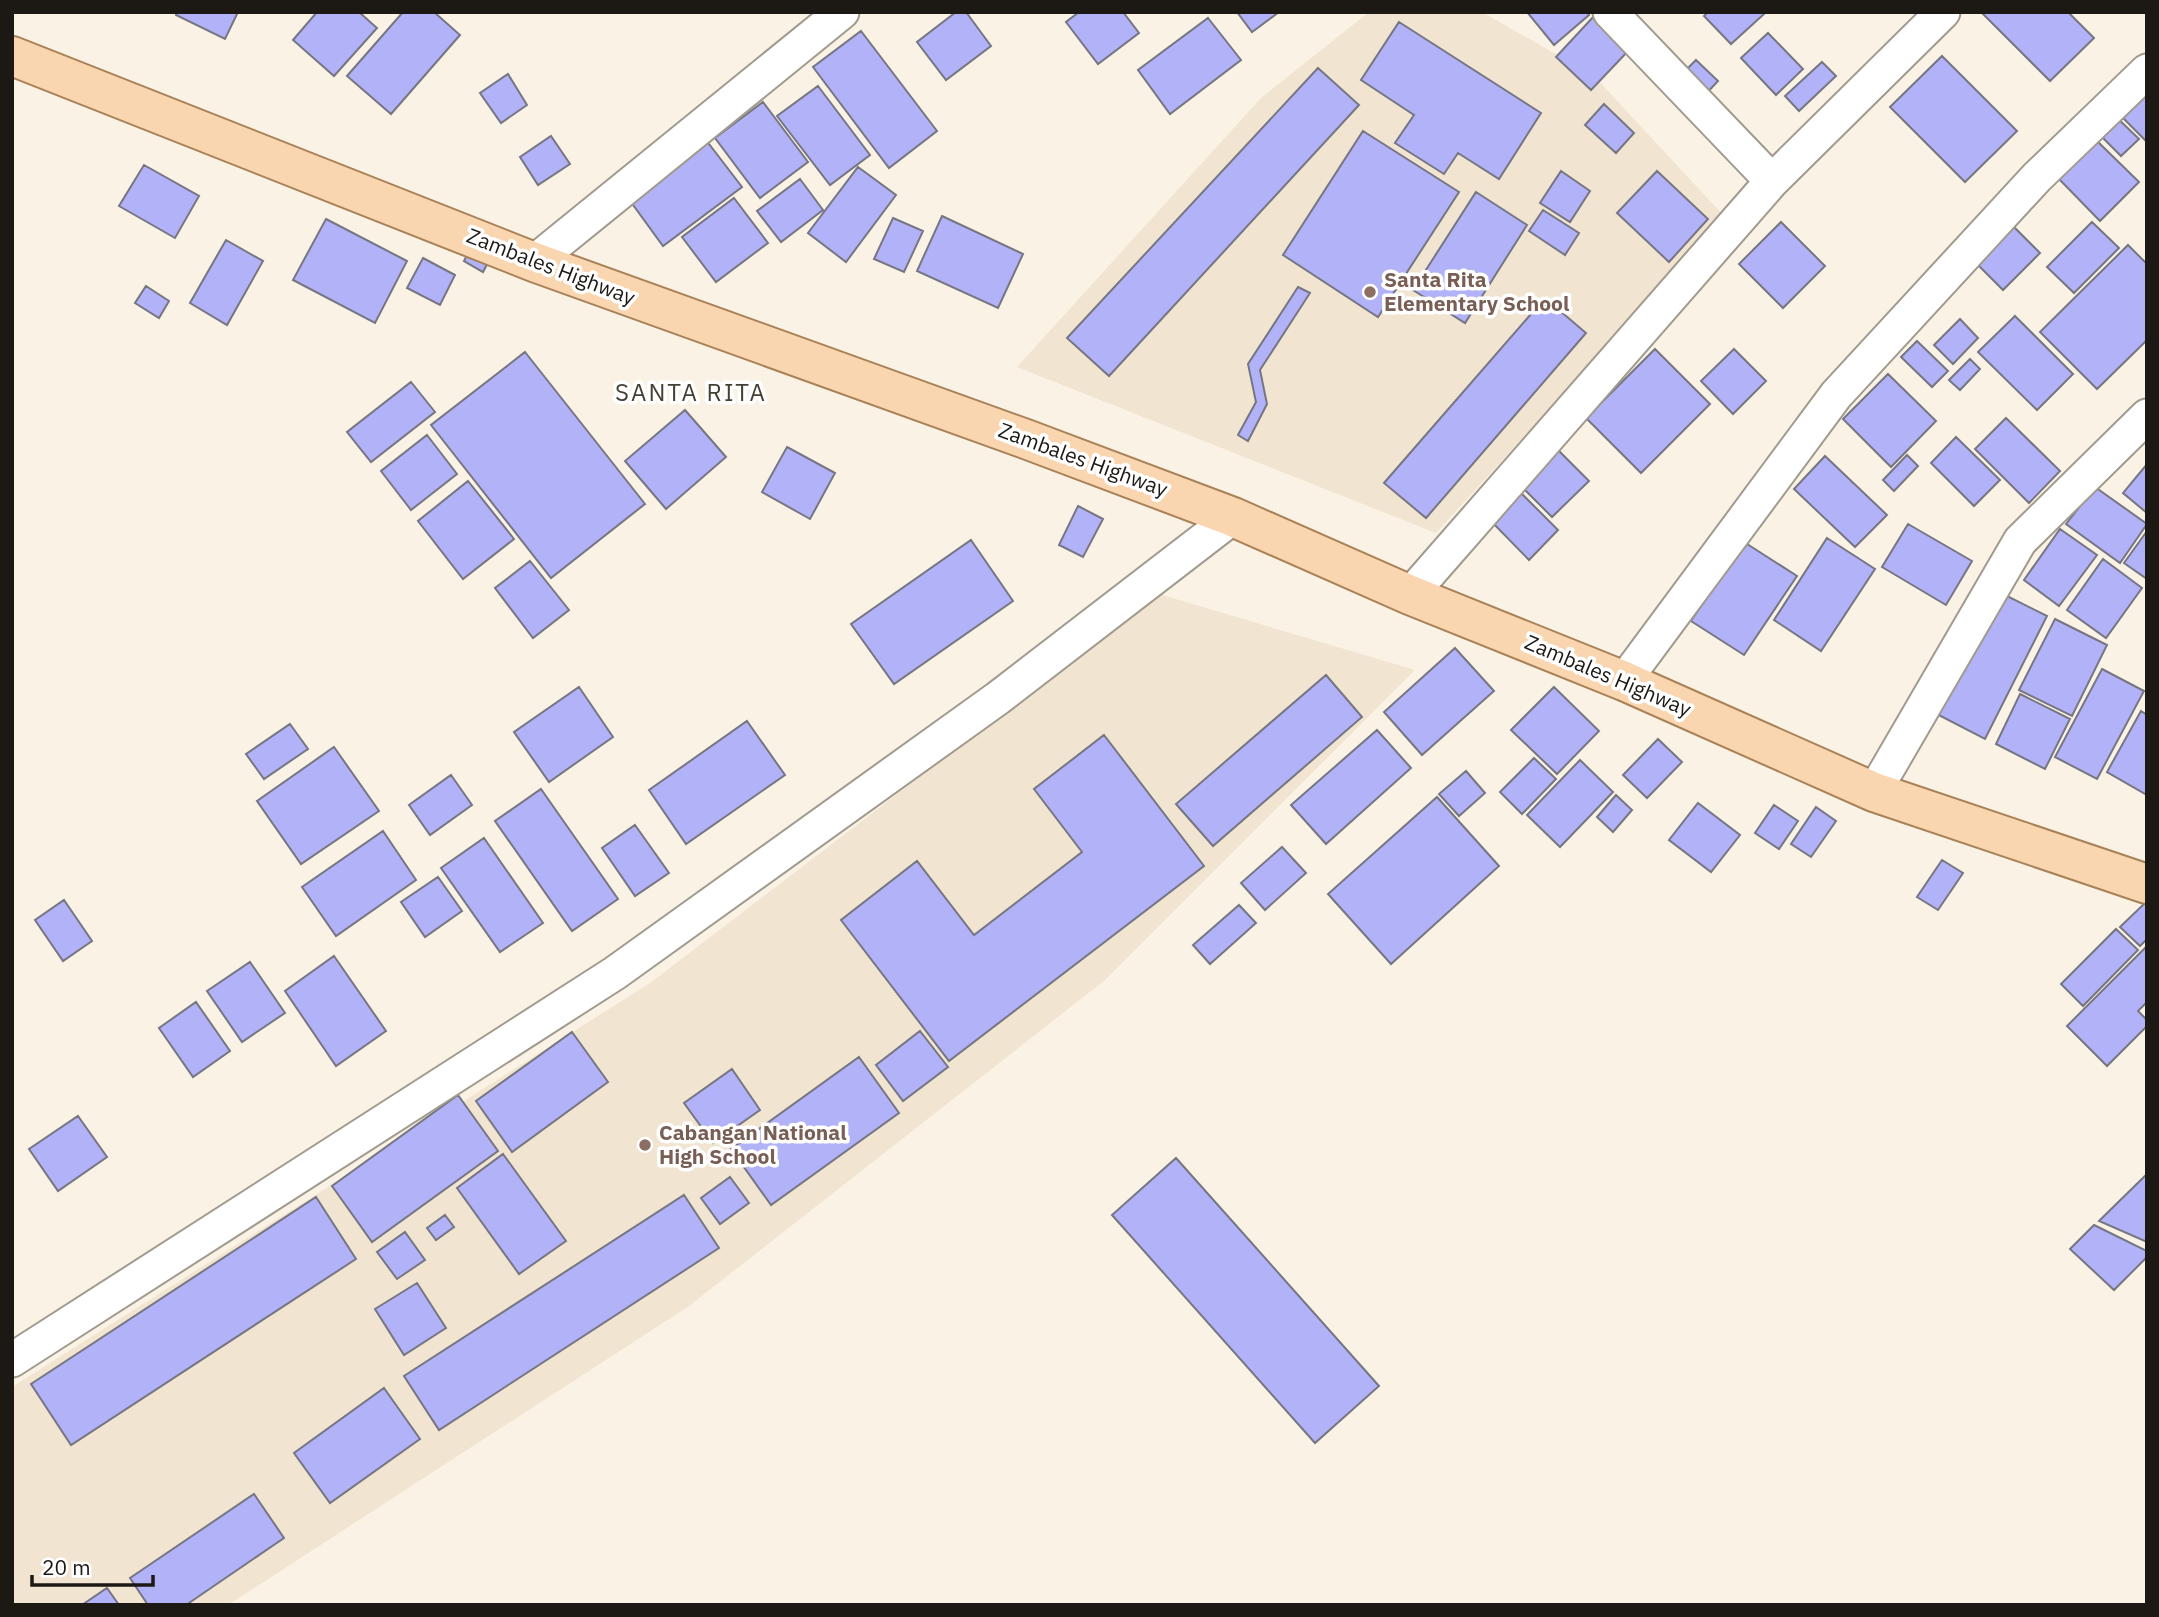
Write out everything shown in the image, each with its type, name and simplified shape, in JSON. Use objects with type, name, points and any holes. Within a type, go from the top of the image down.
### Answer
[{"type":"main road","name":"Zambales Highway","points":[[12,56],[534,262],[1010,433],[1233,517],[1410,595],[1624,681],[1874,792],[2147,884]]},
{"type":"street","points":[[534,262],[842,12]]},
{"type":"street","points":[[1609,12],[1772,181]]},
{"type":"street","points":[[1410,595],[1772,181],[1943,12]]},
{"type":"street","points":[[1624,681],[1836,395],[2037,177],[2147,71]]},
{"type":"street","points":[[1874,792],[2020,541],[2147,416]]},
{"type":"street","points":[[12,1360],[615,973],[998,698],[1233,517]]},
{"type":"shaded area","name":"Santa Rita Elementary School","points":[[1369,12],[1482,12],[1594,76],[1724,216],[1436,533],[1017,367],[1261,98]]},
{"type":"shaded area","name":"Cabangan National High School","points":[[1159,594],[1415,670],[1105,980],[689,1306],[228,1605],[12,1605],[12,1387],[650,983]]},
{"type":"building","points":[[177,12],[238,12],[225,39],[176,15]]},
{"type":"building","points":[[317,12],[359,12],[377,28],[334,76],[293,40]]},
{"type":"building","points":[[403,12],[434,12],[460,35],[391,114],[347,76]]},
{"type":"building","points":[[956,12],[966,12],[991,46],[946,80],[917,42]]},
{"type":"building","points":[[1079,12],[1123,12],[1139,33],[1098,64],[1066,22]]},
{"type":"building","points":[[1237,12],[1279,12],[1252,32]]},
{"type":"building","points":[[1527,12],[1587,12],[1589,15],[1554,45]]},
{"type":"building","points":[[1708,12],[1764,14],[1731,44],[1704,16]]},
{"type":"building","points":[[1981,12],[2068,12],[2094,38],[2050,81]]},
{"type":"building","points":[[1595,15],[1630,49],[1591,90],[1556,57]]},
{"type":"building","points":[[1208,18],[1241,60],[1170,114],[1138,70]]},
{"type":"building","points":[[1399,22],[1541,113],[1499,179],[1458,153],[1444,174],[1395,143],[1414,115],[1361,80]]},
{"type":"building","points":[[861,31],[937,131],[889,168],[813,67]]},
{"type":"building","points":[[1768,33],[1803,69],[1776,95],[1741,58]]},
{"type":"building","points":[[1942,56],[2017,131],[1965,182],[1890,107]]},
{"type":"building","points":[[1696,60],[1718,81],[1702,98],[1679,77]]},
{"type":"building","points":[[1822,62],[1836,76],[1799,111],[1785,96]]},
{"type":"building","points":[[1318,68],[1359,105],[1109,376],[1067,338]]},
{"type":"building","points":[[508,74],[527,105],[501,123],[480,93]]},
{"type":"building","points":[[818,86],[870,155],[830,185],[777,116]]},
{"type":"building","points":[[2147,94],[2147,142],[2123,118]]},
{"type":"building","points":[[763,102],[808,162],[760,198],[715,138]]},
{"type":"building","points":[[1604,104],[1634,133],[1616,153],[1585,125]]},
{"type":"building","points":[[2112,113],[2139,139],[2121,156],[2095,130]]},
{"type":"building","points":[[1363,131],[1459,192],[1378,317],[1283,255]]},
{"type":"building","points":[[551,136],[570,164],[538,185],[520,157]]},
{"type":"building","points":[[706,140],[742,187],[663,246],[628,198]]},
{"type":"building","points":[[2096,140],[2139,182],[2100,221],[2058,178]]},
{"type":"building","points":[[144,165],[199,196],[175,238],[119,206]]},
{"type":"building","points":[[858,167],[896,195],[846,262],[808,233]]},
{"type":"building","points":[[1561,171],[1590,191],[1570,222],[1540,203]]},
{"type":"building","points":[[1657,171],[1708,219],[1669,262],[1617,213]]},
{"type":"building","points":[[800,179],[823,210],[781,242],[757,211]]},
{"type":"building","points":[[1476,192],[1527,225],[1465,323],[1413,290]]},
{"type":"building","points":[[734,198],[768,243],[716,282],[682,237]]},
{"type":"building","points":[[1543,210],[1579,233],[1565,255],[1529,231]]},
{"type":"building","points":[[942,216],[1023,254],[998,308],[917,271]]},
{"type":"building","points":[[893,218],[923,231],[904,272],[874,259]]},
{"type":"building","points":[[326,219],[407,261],[375,323],[293,280]]},
{"type":"building","points":[[2007,220],[2040,253],[2003,290],[1970,257]]},
{"type":"building","points":[[1781,222],[1825,266],[1783,308],[1739,264]]},
{"type":"building","points":[[2092,222],[2119,248],[2074,293],[2047,267]]},
{"type":"building","points":[[226,240],[263,261],[227,325],[190,303]]},
{"type":"building","points":[[473,243],[493,253],[483,272],[464,261]]},
{"type":"building","points":[[2128,245],[2147,264],[2147,340],[2097,389],[2040,332]]},
{"type":"building","points":[[423,258],[455,275],[440,305],[407,288]]},
{"type":"building","points":[[146,286],[169,301],[159,318],[135,303]]},
{"type":"building","points":[[1298,287],[1310,293],[1260,370],[1267,404],[1248,441],[1238,435],[1256,402],[1248,364]]},
{"type":"building","points":[[1545,298],[1586,333],[1426,518],[1384,483]]},
{"type":"building","points":[[2015,316],[2073,374],[2037,410],[1978,352]]},
{"type":"building","points":[[1960,319],[1978,338],[1953,364],[1934,345]]},
{"type":"building","points":[[1917,341],[1948,371],[1932,387],[1901,357]]},
{"type":"building","points":[[1655,349],[1710,404],[1641,473],[1586,418]]},
{"type":"building","points":[[1734,349],[1766,381],[1733,414],[1701,381]]},
{"type":"building","points":[[525,352],[645,504],[551,578],[431,425]]},
{"type":"building","points":[[1970,359],[1980,369],[1960,390],[1949,380]]},
{"type":"building","points":[[1888,374],[1936,421],[1891,467],[1843,419]]},
{"type":"building","points":[[411,382],[435,412],[371,462],[347,432]]},
{"type":"building","points":[[685,410],[726,457],[666,509],[625,461]]},
{"type":"building","points":[[2006,418],[2060,471],[2029,503],[1975,449]]},
{"type":"building","points":[[427,435],[457,474],[411,510],[381,471]]},
{"type":"building","points":[[1956,437],[2000,480],[1974,506],[1931,463]]},
{"type":"building","points":[[787,447],[835,473],[810,519],[762,492]]},
{"type":"building","points":[[1558,450],[1589,481],[1552,517],[1522,487]]},
{"type":"building","points":[[1907,455],[1918,466],[1894,491],[1883,480]]},
{"type":"building","points":[[1825,456],[1887,515],[1855,547],[1794,489]]},
{"type":"building","points":[[2147,464],[2147,513],[2123,493]]},
{"type":"building","points":[[468,481],[514,539],[463,579],[418,521]]},
{"type":"building","points":[[1514,486],[1558,530],[1529,560],[1485,515]]},
{"type":"building","points":[[2095,487],[2147,524],[2120,563],[2066,524]]},
{"type":"building","points":[[1078,506],[1103,519],[1083,557],[1059,545]]},
{"type":"building","points":[[1908,524],[1972,561],[1946,605],[1882,567]]},
{"type":"building","points":[[2060,529],[2097,555],[2059,606],[2024,580]]},
{"type":"building","points":[[2147,531],[2147,579],[2124,563]]},
{"type":"building","points":[[1827,538],[1875,569],[1821,651],[1774,620]]},
{"type":"building","points":[[971,540],[1013,601],[894,684],[851,624]]},
{"type":"building","points":[[1744,542],[1797,576],[1744,655],[1691,621]]},
{"type":"building","points":[[2103,559],[2142,588],[2106,638],[2067,610]]},
{"type":"building","points":[[530,561],[569,610],[533,638],[495,588]]},
{"type":"building","points":[[1993,589],[2047,616],[1985,739],[1931,711]]},
{"type":"building","points":[[2055,619],[2107,645],[2072,716],[2019,690]]},
{"type":"building","points":[[1455,648],[1494,691],[1422,755],[1384,712]]},
{"type":"building","points":[[2102,669],[2144,691],[2097,779],[2055,757]]},
{"type":"building","points":[[1326,675],[1362,717],[1213,846],[1176,804]]},
{"type":"building","points":[[579,687],[613,737],[549,782],[514,732]]},
{"type":"building","points":[[1554,687],[1599,731],[1557,774],[1511,730]]},
{"type":"building","points":[[2020,694],[2070,719],[2045,769],[1996,744]]},
{"type":"building","points":[[2141,711],[2147,715],[2147,795],[2107,772]]},
{"type":"building","points":[[747,721],[785,775],[686,844],[649,790]]},
{"type":"building","points":[[290,724],[308,749],[264,779],[246,754]]},
{"type":"building","points":[[1377,730],[1411,768],[1326,844],[1291,805]]},
{"type":"building","points":[[1104,735],[1204,866],[949,1061],[841,920],[917,861],[974,935],[1082,852],[1034,789]]},
{"type":"building","points":[[1658,739],[1682,762],[1647,798],[1623,775]]},
{"type":"building","points":[[334,747],[379,811],[301,864],[257,801]]},
{"type":"building","points":[[1534,758],[1556,779],[1522,814],[1500,792]]},
{"type":"building","points":[[1580,760],[1613,792],[1560,847],[1527,815]]},
{"type":"building","points":[[1466,771],[1485,793],[1459,816],[1439,794]]},
{"type":"building","points":[[451,775],[472,805],[430,835],[409,805]]},
{"type":"building","points":[[541,789],[618,899],[572,931],[495,821]]},
{"type":"building","points":[[1616,795],[1632,810],[1613,832],[1597,817]]},
{"type":"building","points":[[1437,797],[1499,866],[1391,964],[1328,894]]},
{"type":"building","points":[[1698,803],[1740,835],[1711,872],[1669,840]]},
{"type":"building","points":[[1774,805],[1798,821],[1779,849],[1755,833]]},
{"type":"building","points":[[1816,807],[1836,821],[1811,857],[1791,844]]},
{"type":"building","points":[[635,825],[669,873],[635,896],[602,848]]},
{"type":"building","points":[[383,831],[416,880],[336,936],[302,887]]},
{"type":"building","points":[[484,838],[543,923],[500,952],[441,868]]},
{"type":"building","points":[[1282,847],[1306,873],[1265,910],[1241,883]]},
{"type":"building","points":[[1942,860],[1963,873],[1938,910],[1917,897]]},
{"type":"building","points":[[438,877],[462,911],[425,937],[401,902]]},
{"type":"building","points":[[64,900],[92,941],[63,961],[35,920]]},
{"type":"building","points":[[2147,901],[2147,939],[2140,946],[2120,927]]},
{"type":"building","points":[[1239,905],[1256,923],[1210,964],[1193,945]]},
{"type":"building","points":[[2116,929],[2138,950],[2083,1006],[2061,984]]},
{"type":"building","points":[[2147,946],[2147,1002],[2138,1011],[2147,1020],[2147,1026],[2107,1066],[2067,1026]]},
{"type":"building","points":[[334,956],[386,1031],[336,1066],[285,991]]},
{"type":"building","points":[[250,962],[285,1013],[242,1042],[207,991]]},
{"type":"building","points":[[196,1002],[230,1051],[193,1077],[159,1028]]},
{"type":"building","points":[[920,1031],[948,1067],[903,1101],[876,1065]]},
{"type":"building","points":[[572,1032],[608,1082],[512,1152],[476,1101]]},
{"type":"building","points":[[859,1057],[899,1113],[771,1205],[731,1149]]},
{"type":"building","points":[[732,1069],[760,1110],[713,1143],[684,1103]]},
{"type":"building","points":[[458,1095],[498,1151],[372,1242],[332,1186]]},
{"type":"building","points":[[78,1116],[107,1157],[58,1191],[29,1149]]},
{"type":"building","points":[[503,1154],[566,1241],[519,1274],[457,1188]]},
{"type":"building","points":[[1176,1158],[1379,1386],[1315,1443],[1112,1215]]},
{"type":"building","points":[[2147,1174],[2147,1242],[2099,1221]]},
{"type":"building","points":[[730,1177],[749,1203],[720,1224],[701,1198]]},
{"type":"building","points":[[684,1195],[719,1248],[439,1430],[404,1376]]},
{"type":"building","points":[[316,1197],[356,1259],[71,1445],[31,1384]]},
{"type":"building","points":[[445,1215],[454,1227],[436,1240],[427,1228]]},
{"type":"building","points":[[2094,1225],[2147,1251],[2147,1257],[2114,1290],[2070,1249]]},
{"type":"building","points":[[405,1232],[425,1260],[397,1279],[377,1252]]},
{"type":"building","points":[[417,1283],[446,1328],[404,1355],[375,1309]]},
{"type":"building","points":[[384,1388],[420,1439],[330,1503],[294,1453]]},
{"type":"building","points":[[254,1494],[284,1538],[186,1605],[148,1605],[130,1578]]},
{"type":"building","points":[[107,1588],[119,1605],[82,1605]]},
{"type":"place","name":"Santa Rita Elementary School","points":[[1370,292]]},
{"type":"place","name":"Cabangan National High School","points":[[645,1145]]},
{"type":"district","name":"SANTA RITA","points":[[691,393]]}]
